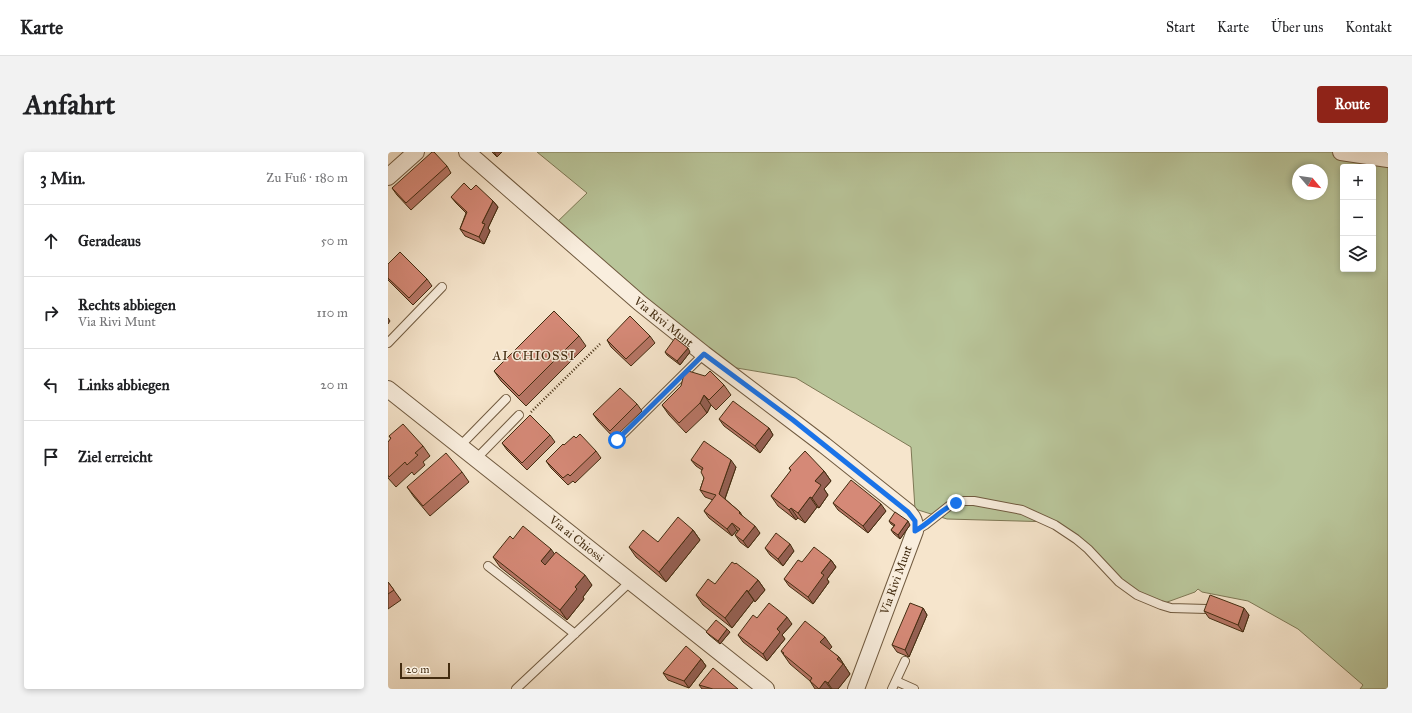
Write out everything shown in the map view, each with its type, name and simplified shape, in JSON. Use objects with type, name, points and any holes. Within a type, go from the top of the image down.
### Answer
[{"type":"street","points":[[388,177],[416,152]]},
{"type":"street","name":"Via Rivi Munt","points":[[467,152],[640,303],[704,354],[793,420],[908,512],[915,521],[915,531],[856,689]]},
{"type":"street","points":[[1341,152],[1388,159]]},
{"type":"street","name":"Via ai Chiossi","points":[[388,389],[766,689]]},
{"type":"lane","points":[[388,344],[442,287]]},
{"type":"lane","points":[[617,440],[704,354]]},
{"type":"lane","points":[[460,446],[506,399]]},
{"type":"lane","points":[[476,459],[519,416]]},
{"type":"lane","points":[[915,531],[949,506],[964,501],[974,501],[1022,510],[1055,525],[1076,539],[1088,549],[1119,582],[1137,595],[1172,608],[1207,609]]},
{"type":"lane","points":[[488,566],[574,634]]},
{"type":"lane","points":[[516,689],[631,582]]},
{"type":"lane","points":[[905,661],[894,685],[914,689]]},
{"type":"path","points":[[519,416],[524,419],[600,344]]},
{"type":"green space","points":[[537,152],[1388,152],[1388,689],[1360,689],[1363,685],[1298,629],[1248,601],[1202,592],[1198,589],[1195,592],[1159,605],[1120,586],[1095,550],[1054,522],[947,519],[915,509],[911,447],[796,378],[719,365],[552,227],[587,193]]},
{"type":"building","points":[[432,152],[434,152],[447,166],[406,203],[392,188]]},
{"type":"building","points":[[464,183],[471,190],[476,185],[493,201],[482,223],[485,224],[479,237],[460,229],[467,212],[451,197]]},
{"type":"building","points":[[400,252],[427,279],[409,298],[388,278],[388,264]]},
{"type":"building","points":[[554,311],[579,336],[519,396],[494,371]]},
{"type":"building","points":[[630,316],[650,336],[626,359],[607,340]]},
{"type":"building","points":[[675,338],[688,348],[677,361],[665,352]]},
{"type":"building","points":[[685,370],[705,376],[710,371],[724,385],[709,400],[704,395],[700,403],[679,423],[662,405],[681,386]]},
{"type":"building","points":[[620,388],[637,404],[610,431],[593,414]]},
{"type":"building","points":[[733,401],[769,428],[755,446],[719,419]]},
{"type":"building","points":[[530,415],[550,435],[522,463],[502,443]]},
{"type":"building","points":[[403,424],[423,446],[415,453],[418,455],[407,465],[405,462],[389,477],[388,442],[391,438],[389,436]]},
{"type":"building","points":[[580,434],[596,451],[570,476],[568,474],[563,478],[546,461],[563,444],[564,445],[574,436],[576,438]]},
{"type":"building","points":[[704,441],[731,460],[719,494],[755,526],[743,541],[735,535],[740,529],[732,523],[727,529],[704,511],[716,495],[700,490],[704,478],[701,472],[703,468],[691,460]]},
{"type":"building","points":[[805,451],[824,471],[815,481],[821,485],[812,498],[810,497],[798,513],[791,508],[789,510],[771,496],[791,470],[789,468]]},
{"type":"building","points":[[446,453],[462,472],[423,506],[407,487]]},
{"type":"building","points":[[851,480],[881,504],[863,526],[833,503]]},
{"type":"building","points":[[895,512],[908,521],[898,535],[891,530],[895,525],[889,521]]},
{"type":"building","points":[[678,517],[693,530],[659,572],[629,547],[643,530],[658,542]]},
{"type":"building","points":[[523,526],[551,549],[541,561],[545,565],[556,552],[585,575],[575,587],[577,589],[560,610],[493,557],[510,536],[513,539]]},
{"type":"building","points":[[776,533],[790,544],[778,559],[765,548]]},
{"type":"building","points":[[814,547],[831,560],[821,573],[824,575],[808,597],[784,579],[798,560],[802,562]]},
{"type":"building","points":[[732,562],[735,564],[736,563],[758,580],[748,592],[747,590],[725,618],[696,595],[708,579],[715,584]]},
{"type":"building","points":[[388,582],[394,590],[388,594]]},
{"type":"building","points":[[1210,595],[1244,608],[1238,625],[1204,611]]},
{"type":"building","points":[[769,603],[787,617],[777,629],[780,632],[763,654],[738,635],[753,615],[757,618]]},
{"type":"building","points":[[910,603],[923,608],[905,650],[892,645]]},
{"type":"building","points":[[716,620],[727,629],[718,641],[706,632]]},
{"type":"building","points":[[805,621],[825,637],[820,642],[839,657],[837,659],[843,664],[828,683],[825,681],[819,689],[810,681],[812,678],[781,651]]},
{"type":"building","points":[[686,646],[701,659],[684,681],[663,673]]},
{"type":"building","points":[[713,668],[738,689],[713,689],[699,685]]},
{"type":"district","name":"AI CHIOSSI","points":[[534,356]]},
{"type":"route","points":[[617,440],[704,354],[793,420],[908,512],[915,521],[915,531],[949,506],[956,503]]}]
